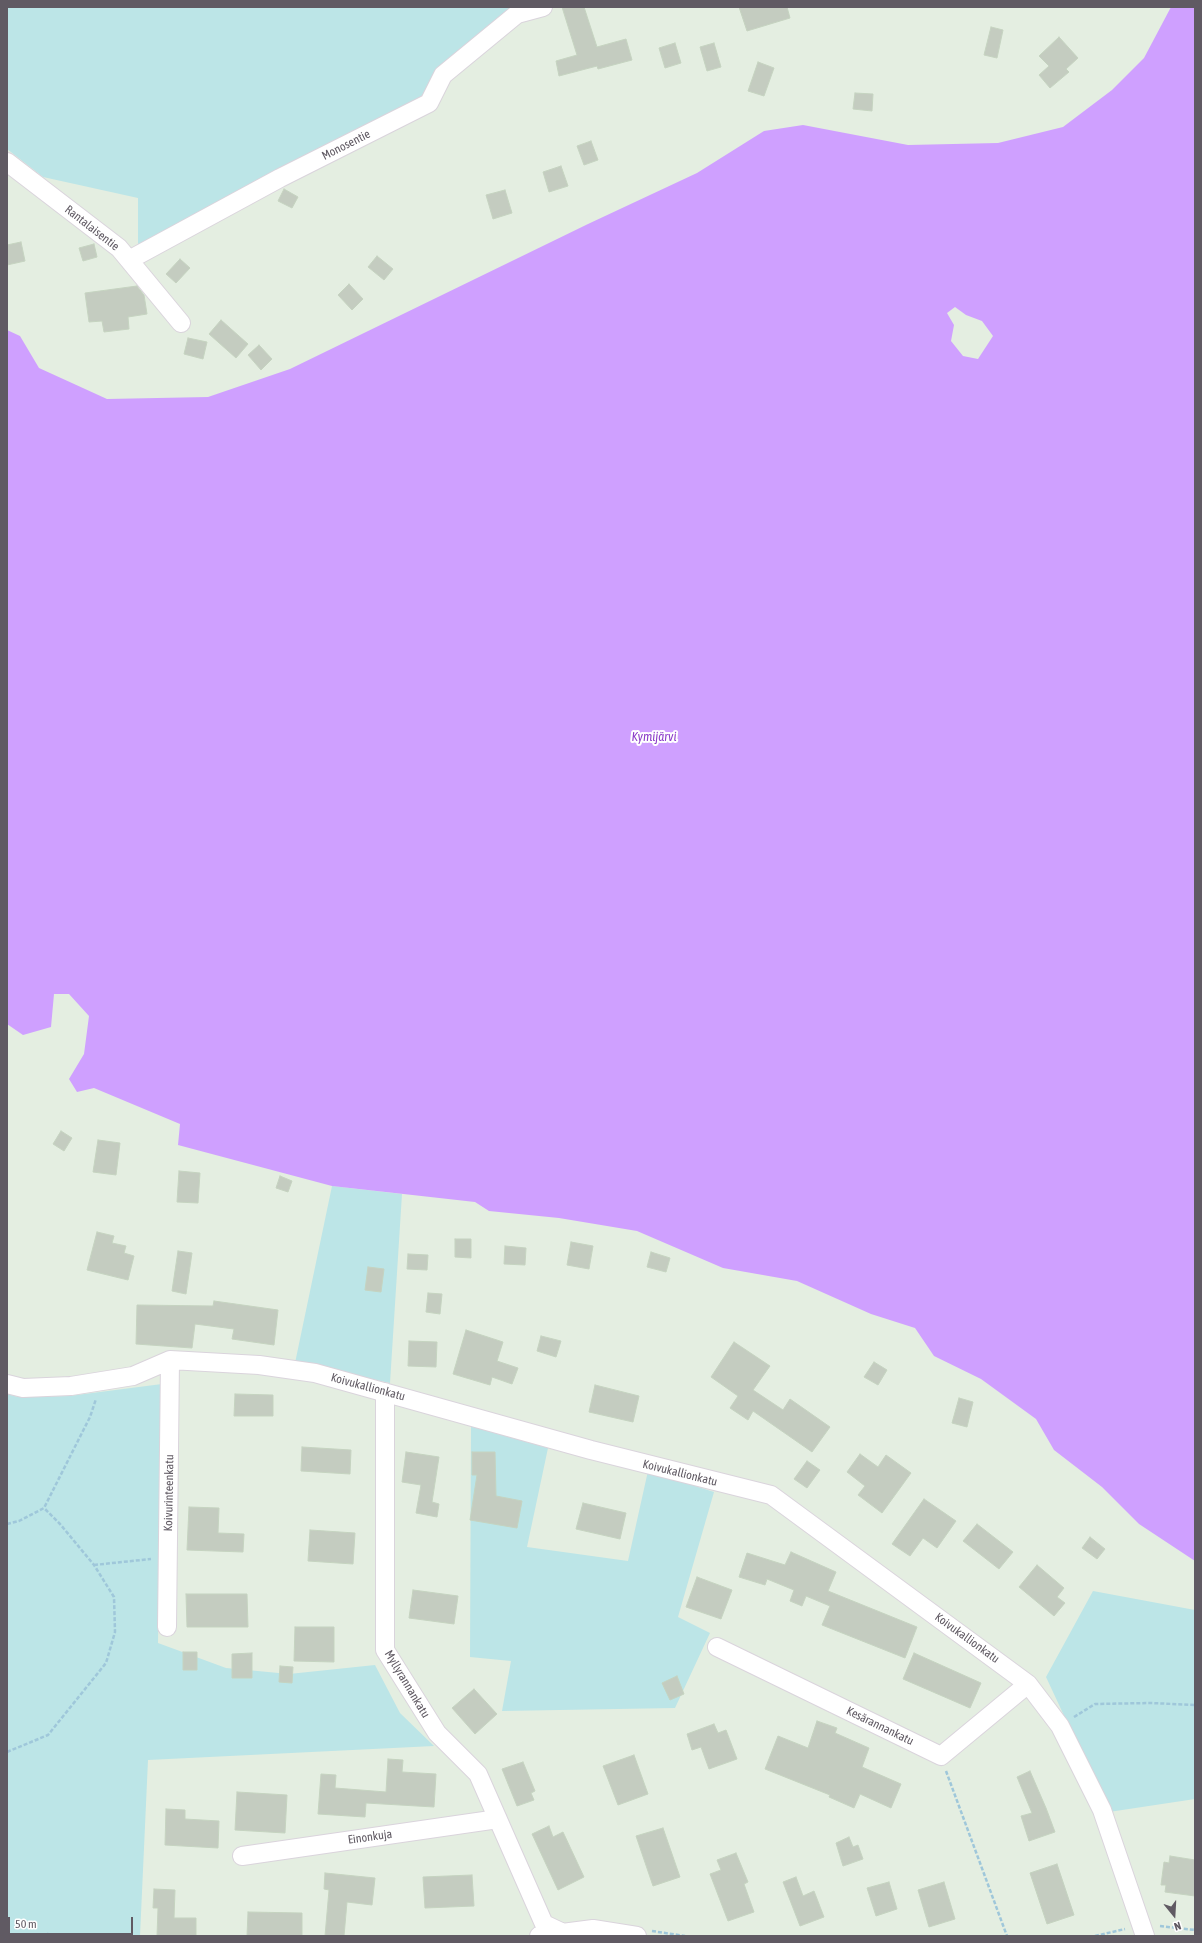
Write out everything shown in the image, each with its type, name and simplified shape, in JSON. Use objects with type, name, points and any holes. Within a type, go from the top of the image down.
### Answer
[{"type":"street","name":"Monosentie","points":[[129,260],[280,178],[429,103],[443,75],[518,14],[543,7]]},
{"type":"street","name":"Rantalaisentie","points":[[7,162],[119,248],[181,323]]},
{"type":"street","name":"Koivukallionkatu","points":[[7,1384],[23,1388],[71,1386],[133,1376],[170,1360],[259,1365],[315,1373],[591,1450],[771,1495],[1028,1684],[1060,1726],[1102,1810],[1145,1936]]},
{"type":"street","name":"Koivurinteenkatu","points":[[167,1627],[170,1360]]},
{"type":"street","name":"Myllyrannankatu","points":[[386,1392],[385,1650],[437,1733],[478,1774],[544,1924],[560,1934]]},
{"type":"street","name":"Kesärannankatu","points":[[717,1647],[941,1756]]},
{"type":"street","points":[[941,1756],[1028,1684]]},
{"type":"street","name":"Einonkuja","points":[[242,1856],[498,1818]]},
{"type":"street","points":[[539,1936],[593,1929],[637,1936]]},
{"type":"path","points":[[7,1524],[44,1508],[90,1417],[101,1381]]},
{"type":"path","points":[[7,1752],[48,1735],[106,1663],[115,1632],[114,1597],[94,1565],[60,1524],[44,1508]]},
{"type":"path","points":[[94,1565],[168,1557]]},
{"type":"path","points":[[1060,1726],[1096,1704],[1151,1703],[1195,1705]]},
{"type":"path","points":[[941,1756],[1007,1936]]},
{"type":"path","points":[[11,1936],[48,1934],[51,1936]]},
{"type":"shaded area","points":[[7,7],[530,7],[426,101],[138,251],[138,198],[43,177],[7,149]]},
{"type":"shaded area","points":[[332,1186],[402,1194],[390,1383],[295,1363]]},
{"type":"shaded area","points":[[162,1384],[158,1643],[226,1668],[289,1674],[375,1665],[400,1713],[434,1746],[148,1760],[140,1936],[7,1936],[7,1394],[18,1397],[69,1396]]},
{"type":"shaded area","points":[[471,1426],[548,1448],[527,1547],[628,1561],[648,1471],[714,1492],[678,1617],[710,1633],[675,1708],[502,1711],[511,1661],[470,1657]]},
{"type":"shaded area","points":[[1093,1591],[1195,1610],[1195,1799],[1109,1812],[1046,1677]]},
{"type":"water","name":"Kymijärvi","points":[[1171,7],[1195,7],[1195,1561],[1139,1524],[1102,1487],[1054,1450],[1036,1419],[981,1379],[934,1356],[915,1328],[871,1314],[797,1281],[723,1268],[637,1231],[559,1218],[489,1211],[475,1202],[332,1186],[178,1145],[180,1124],[94,1088],[77,1092],[69,1079],[84,1054],[89,1016],[69,994],[54,994],[51,1027],[23,1035],[7,1024],[7,330],[20,336],[39,368],[107,399],[208,397],[290,369],[588,224],[697,173],[764,131],[803,125],[908,145],[998,143],[1063,127],[1112,90],[1144,58]],"holes":[[[955,307],[966,315],[982,321],[993,336],[978,359],[963,356],[951,341],[954,325],[947,313]]]},
{"type":"building","points":[[562,7],[584,7],[597,47],[626,39],[632,60],[598,69],[597,66],[559,76],[556,61],[577,55]]},
{"type":"building","points":[[739,7],[787,7],[790,18],[747,31]]},
{"type":"building","points":[[991,27],[1003,30],[997,58],[984,55]]},
{"type":"building","points":[[1059,37],[1078,58],[1066,69],[1069,72],[1050,88],[1039,75],[1049,66],[1039,56]]},
{"type":"building","points":[[675,43],[681,63],[665,68],[659,48]]},
{"type":"building","points":[[714,43],[721,67],[707,71],[700,47]]},
{"type":"building","points":[[758,62],[774,68],[764,96],[748,91]]},
{"type":"building","points":[[855,93],[873,94],[872,111],[853,109]]},
{"type":"building","points":[[591,141],[598,160],[584,165],[577,146]]},
{"type":"building","points":[[561,166],[568,186],[549,192],[543,172]]},
{"type":"building","points":[[284,189],[298,197],[292,208],[278,201]]},
{"type":"building","points":[[505,190],[512,213],[493,219],[486,195]]},
{"type":"building","points":[[21,242],[25,261],[7,265],[7,245]]},
{"type":"building","points":[[94,244],[97,257],[83,261],[79,248]]},
{"type":"building","points":[[377,256],[393,269],[384,280],[368,267]]},
{"type":"building","points":[[180,259],[190,268],[176,283],[166,274]]},
{"type":"building","points":[[349,284],[363,299],[352,310],[338,295]]},
{"type":"building","points":[[137,286],[144,295],[147,314],[128,317],[129,329],[104,332],[102,321],[89,322],[85,293]]},
{"type":"building","points":[[221,320],[248,344],[236,358],[209,334]]},
{"type":"building","points":[[188,338],[207,342],[203,359],[184,354]]},
{"type":"building","points":[[259,345],[272,359],[261,370],[248,355]]},
{"type":"building","points":[[61,1131],[72,1138],[64,1151],[53,1144]]},
{"type":"building","points":[[98,1140],[120,1143],[116,1175],[93,1172]]},
{"type":"building","points":[[179,1171],[200,1173],[198,1203],[177,1202]]},
{"type":"building","points":[[280,1176],[292,1181],[288,1192],[276,1188]]},
{"type":"building","points":[[97,1232],[114,1236],[112,1243],[126,1246],[124,1253],[134,1256],[128,1280],[87,1270]]},
{"type":"building","points":[[455,1239],[471,1239],[471,1258],[455,1257]]},
{"type":"building","points":[[571,1242],[593,1246],[589,1269],[567,1265]]},
{"type":"building","points":[[505,1246],[526,1248],[525,1265],[504,1264]]},
{"type":"building","points":[[178,1251],[192,1253],[186,1294],[172,1291]]},
{"type":"building","points":[[651,1252],[670,1258],[666,1272],[647,1267]]},
{"type":"building","points":[[408,1254],[428,1255],[427,1270],[407,1269]]},
{"type":"building","points":[[368,1267],[384,1269],[381,1292],[365,1290]]},
{"type":"building","points":[[428,1293],[442,1294],[440,1314],[426,1312]]},
{"type":"building","points":[[214,1301],[278,1310],[274,1345],[232,1339],[234,1329],[195,1324],[192,1348],[136,1344],[137,1305],[213,1306]]},
{"type":"building","points":[[466,1330],[503,1342],[497,1361],[518,1368],[512,1384],[492,1377],[490,1385],[453,1374]]},
{"type":"building","points":[[541,1336],[561,1341],[556,1357],[537,1351]]},
{"type":"building","points":[[409,1341],[437,1342],[436,1367],[408,1366]]},
{"type":"building","points":[[734,1342],[770,1366],[753,1390],[783,1410],[790,1399],[830,1427],[812,1452],[753,1411],[748,1420],[730,1408],[738,1396],[711,1377]]},
{"type":"building","points":[[874,1362],[887,1370],[878,1385],[864,1377]]},
{"type":"building","points":[[595,1385],[639,1396],[633,1422],[589,1412]]},
{"type":"building","points":[[235,1394],[273,1395],[273,1416],[234,1416]]},
{"type":"building","points":[[959,1398],[973,1402],[967,1427],[952,1423]]},
{"type":"building","points":[[302,1447],[351,1450],[350,1474],[301,1471]]},
{"type":"building","points":[[406,1452],[439,1457],[432,1502],[439,1504],[437,1517],[416,1513],[421,1485],[402,1482]]},
{"type":"building","points":[[472,1452],[495,1452],[496,1496],[522,1501],[517,1528],[470,1520],[477,1475],[472,1475]]},
{"type":"building","points":[[860,1454],[878,1467],[886,1455],[911,1473],[882,1513],[858,1495],[865,1486],[847,1472]]},
{"type":"building","points":[[807,1461],[820,1470],[807,1488],[794,1479]]},
{"type":"building","points":[[924,1499],[956,1521],[937,1548],[923,1538],[910,1556],[892,1544]]},
{"type":"building","points":[[583,1503],[626,1513],[620,1539],[576,1529]]},
{"type":"building","points":[[189,1507],[219,1508],[218,1533],[244,1534],[243,1552],[187,1550]]},
{"type":"building","points":[[977,1524],[1013,1552],[999,1569],[963,1541]]},
{"type":"building","points":[[310,1530],[355,1533],[353,1564],[308,1561]]},
{"type":"building","points":[[1090,1537],[1105,1549],[1097,1559],[1082,1548]]},
{"type":"building","points":[[791,1552],[836,1572],[828,1591],[917,1627],[905,1658],[822,1625],[830,1606],[806,1596],[802,1606],[790,1601],[794,1590],[767,1579],[765,1585],[739,1577],[747,1553],[785,1565]]},
{"type":"building","points":[[1037,1565],[1064,1588],[1057,1597],[1065,1603],[1054,1616],[1019,1587]]},
{"type":"building","points":[[697,1577],[732,1590],[721,1619],[686,1607]]},
{"type":"building","points":[[413,1590],[458,1596],[454,1624],[409,1618]]},
{"type":"building","points":[[186,1594],[247,1594],[248,1627],[187,1627]]},
{"type":"building","points":[[295,1627],[334,1627],[334,1662],[294,1661]]},
{"type":"building","points":[[183,1652],[197,1652],[197,1670],[183,1670]]},
{"type":"building","points":[[252,1653],[252,1678],[232,1678],[232,1654]]},
{"type":"building","points":[[914,1653],[981,1683],[970,1708],[903,1679]]},
{"type":"building","points":[[280,1666],[293,1667],[292,1683],[279,1682]]},
{"type":"building","points":[[677,1676],[684,1694],[670,1700],[662,1683]]},
{"type":"building","points":[[474,1689],[497,1714],[475,1734],[452,1708]]},
{"type":"building","points":[[817,1721],[837,1728],[835,1733],[869,1748],[862,1767],[901,1784],[891,1808],[860,1794],[854,1808],[829,1797],[830,1795],[765,1769],[778,1736],[808,1748]]},
{"type":"building","points":[[714,1724],[718,1733],[726,1730],[737,1759],[709,1769],[701,1747],[692,1750],[687,1734]]},
{"type":"building","points":[[634,1755],[648,1794],[618,1805],[603,1766]]},
{"type":"building","points":[[388,1759],[403,1760],[402,1772],[436,1774],[434,1807],[366,1803],[365,1817],[318,1814],[321,1774],[336,1775],[335,1788],[386,1792]]},
{"type":"building","points":[[523,1762],[535,1791],[531,1793],[534,1800],[517,1806],[502,1769]]},
{"type":"building","points":[[1030,1771],[1055,1832],[1029,1841],[1021,1816],[1032,1813],[1017,1777]]},
{"type":"building","points":[[237,1792],[287,1795],[285,1833],[235,1830]]},
{"type":"building","points":[[166,1809],[185,1810],[185,1819],[219,1821],[218,1848],[165,1845]]},
{"type":"building","points":[[549,1826],[553,1837],[563,1832],[584,1877],[558,1890],[532,1834]]},
{"type":"building","points":[[663,1828],[680,1877],[653,1886],[636,1836]]},
{"type":"building","points":[[849,1837],[853,1847],[858,1845],[863,1859],[843,1866],[836,1843]]},
{"type":"building","points":[[736,1853],[748,1882],[744,1884],[754,1912],[728,1921],[710,1874],[721,1870],[717,1860]]},
{"type":"building","points":[[1170,1856],[1195,1860],[1195,1896],[1165,1892],[1166,1885],[1161,1885],[1164,1862],[1169,1863]]},
{"type":"building","points":[[1057,1864],[1074,1915],[1047,1924],[1030,1873]]},
{"type":"building","points":[[325,1873],[375,1878],[372,1905],[347,1902],[344,1936],[325,1936],[329,1890],[324,1889]]},
{"type":"building","points":[[472,1875],[474,1906],[425,1908],[423,1877]]},
{"type":"building","points":[[796,1877],[803,1896],[814,1891],[824,1917],[800,1926],[783,1882]]},
{"type":"building","points":[[889,1882],[897,1909],[876,1916],[867,1888]]},
{"type":"building","points":[[944,1882],[955,1919],[929,1927],[918,1890]]},
{"type":"building","points":[[154,1889],[175,1890],[174,1918],[196,1918],[196,1936],[157,1936],[158,1908],[153,1908]]},
{"type":"building","points":[[248,1912],[302,1913],[302,1936],[247,1936]]}]
